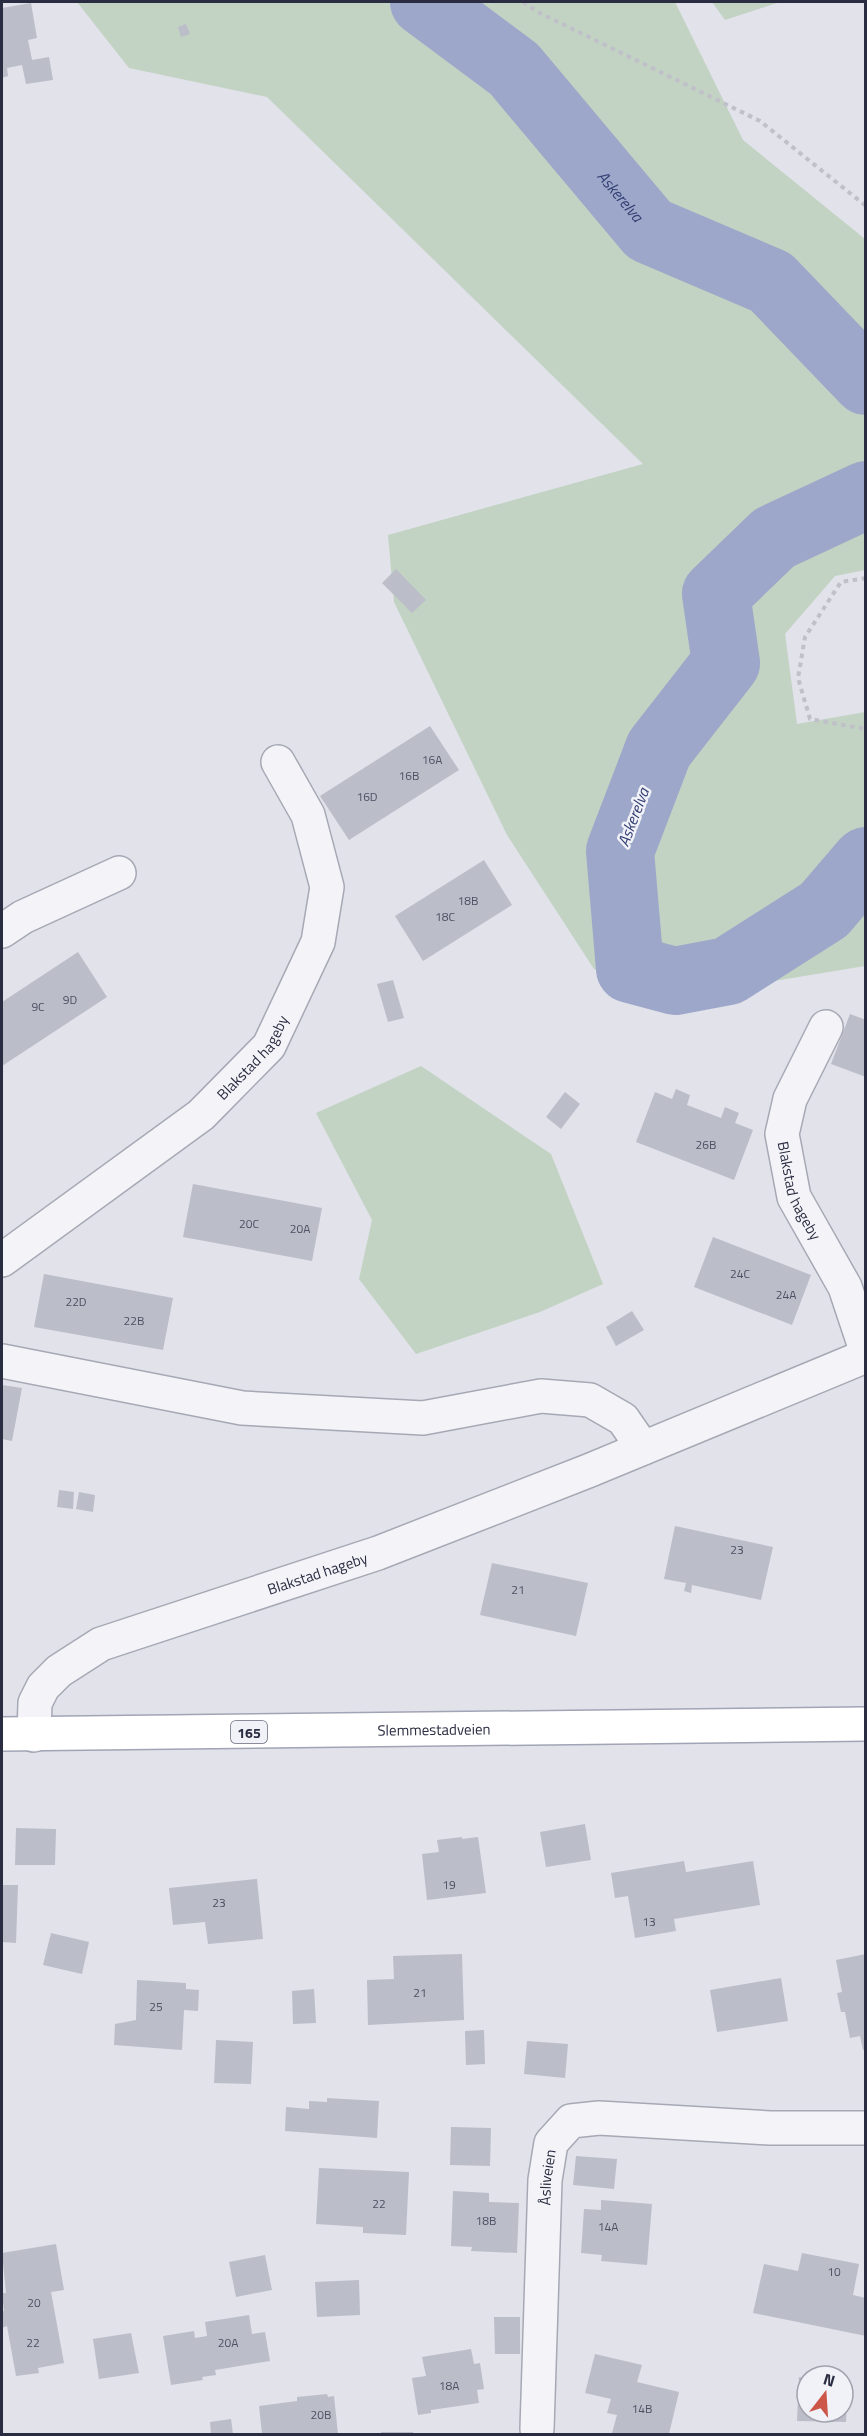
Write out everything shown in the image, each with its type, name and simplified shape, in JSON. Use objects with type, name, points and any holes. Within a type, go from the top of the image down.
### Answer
[{"type":"main road","name":"Slemmestadveien","points":[[2,1734],[866,1724]]},
{"type":"street","name":"Blakstad hageby","points":[[2,1260],[201,1115],[269,1046],[318,942],[327,886],[308,815],[278,762]]},
{"type":"street","points":[[2,931],[23,917],[119,873]]},
{"type":"street","name":"Blakstad hageby","points":[[826,1027],[790,1099],[782,1134],[794,1197],[845,1287],[866,1350]]},
{"type":"street","name":"Blakstad hageby","points":[[34,1735],[35,1703],[43,1687],[59,1671],[101,1644],[378,1553],[643,1448],[866,1356]]},
{"type":"street","points":[[2,1361],[242,1408],[423,1418],[541,1396],[590,1400],[623,1419],[643,1448]]},
{"type":"street","name":"Åsliveien","points":[[537,2429],[545,2180],[551,2143],[571,2121],[599,2118],[770,2128],[866,2128]]},
{"type":"path","points":[[523,2],[538,12],[760,121],[866,206]]},
{"type":"path","points":[[866,578],[841,582],[805,637],[798,678],[810,719],[866,729]]},
{"type":"green space","points":[[77,2],[675,2],[743,140],[865,239],[865,570],[835,576],[785,634],[797,724],[865,712],[865,966],[664,999],[594,969],[507,835],[394,602],[388,535],[643,464],[267,97],[129,68]]},
{"type":"green space","points":[[712,2],[780,2],[725,20]]},
{"type":"green space","points":[[421,1066],[551,1154],[603,1284],[540,1312],[416,1354],[359,1279],[372,1220],[316,1113]]},
{"type":"building","points":[[31,3],[37,38],[28,40],[32,60],[49,57],[53,80],[26,84],[22,65],[7,68],[8,76],[2,78],[2,8]]},
{"type":"building","points":[[186,24],[190,34],[181,37],[178,27]]},
{"type":"building","points":[[396,569],[426,600],[412,613],[382,583]]},
{"type":"building","points":[[430,726],[459,770],[349,840],[320,796]]},
{"type":"building","points":[[484,860],[512,905],[423,961],[395,916]]},
{"type":"building","points":[[78,952],[107,997],[2,1066],[2,1002]]},
{"type":"building","points":[[393,980],[404,1018],[388,1022],[377,984]]},
{"type":"building","points":[[850,1014],[866,1020],[866,1077],[831,1064]]},
{"type":"building","points":[[676,1089],[690,1095],[687,1105],[721,1118],[725,1107],[739,1113],[735,1123],[753,1130],[734,1180],[636,1142],[655,1092],[672,1099]]},
{"type":"building","points":[[565,1092],[580,1104],[561,1129],[546,1117]]},
{"type":"building","points":[[193,1184],[322,1208],[312,1261],[183,1237]]},
{"type":"building","points":[[713,1237],[811,1275],[792,1325],[694,1287]]},
{"type":"building","points":[[44,1274],[173,1298],[163,1350],[34,1327]]},
{"type":"building","points":[[632,1311],[644,1330],[616,1346],[606,1327]]},
{"type":"building","points":[[2,1385],[22,1388],[12,1441],[2,1439]]},
{"type":"building","points":[[59,1490],[74,1492],[73,1509],[57,1507]]},
{"type":"building","points":[[79,1492],[95,1495],[93,1512],[76,1509]]},
{"type":"building","points":[[675,1526],[773,1547],[761,1600],[692,1585],[691,1593],[684,1591],[686,1583],[664,1579]]},
{"type":"building","points":[[492,1563],[588,1583],[576,1636],[480,1615]]},
{"type":"building","points":[[585,1824],[591,1860],[546,1867],[540,1832]]},
{"type":"building","points":[[16,1828],[56,1829],[55,1865],[15,1865]]},
{"type":"building","points":[[462,1837],[462,1839],[478,1837],[486,1893],[427,1900],[422,1854],[439,1852],[437,1840]]},
{"type":"building","points":[[684,1861],[686,1872],[753,1861],[760,1905],[674,1919],[676,1931],[635,1938],[628,1896],[615,1898],[611,1873]]},
{"type":"building","points":[[257,1879],[263,1939],[208,1944],[205,1922],[173,1925],[169,1888]]},
{"type":"building","points":[[2,1885],[18,1885],[16,1943],[2,1942]]},
{"type":"building","points":[[51,1933],[89,1942],[82,1974],[43,1965]]},
{"type":"building","points":[[462,1954],[464,2020],[368,2025],[367,1980],[394,1979],[393,1956]]},
{"type":"building","points":[[866,1954],[866,2049],[863,2050],[860,2036],[850,2038],[845,2012],[841,2012],[837,1993],[842,1992],[836,1960]]},
{"type":"building","points":[[781,1978],[788,2021],[717,2032],[710,1990]]},
{"type":"building","points":[[137,1980],[186,1983],[186,1989],[199,1990],[198,2011],[184,2010],[182,2050],[114,2045],[115,2024],[136,2020]]},
{"type":"building","points":[[314,1989],[316,2023],[293,2024],[292,1991]]},
{"type":"building","points":[[484,2030],[485,2064],[466,2065],[465,2031]]},
{"type":"building","points":[[216,2040],[253,2042],[251,2084],[214,2083]]},
{"type":"building","points":[[527,2041],[568,2044],[565,2078],[524,2074]]},
{"type":"building","points":[[327,2098],[379,2101],[377,2138],[285,2131],[286,2107],[309,2109],[309,2101],[327,2102]]},
{"type":"building","points":[[451,2127],[491,2128],[490,2166],[450,2165]]},
{"type":"building","points":[[576,2156],[617,2159],[614,2189],[573,2185]]},
{"type":"building","points":[[319,2168],[409,2172],[406,2235],[363,2233],[363,2227],[316,2224]]},
{"type":"building","points":[[453,2191],[489,2193],[489,2202],[519,2203],[517,2253],[471,2251],[472,2247],[451,2246]]},
{"type":"building","points":[[601,2200],[652,2204],[647,2265],[601,2261],[602,2255],[581,2253],[584,2209],[601,2210]]},
{"type":"building","points":[[56,2244],[64,2290],[51,2292],[64,2363],[38,2368],[39,2373],[16,2376],[7,2326],[2,2328],[2,2311],[4,2311],[2,2293],[6,2293],[2,2253]]},
{"type":"building","points":[[802,2253],[859,2264],[853,2295],[866,2298],[866,2336],[753,2313],[764,2264],[798,2271]]},
{"type":"building","points":[[265,2255],[272,2290],[236,2297],[229,2262]]},
{"type":"building","points":[[359,2280],[360,2315],[317,2317],[315,2282]]},
{"type":"building","points":[[249,2315],[252,2334],[265,2332],[270,2361],[215,2370],[216,2375],[202,2377],[203,2380],[171,2385],[163,2336],[194,2331],[195,2338],[207,2336],[205,2322]]},
{"type":"building","points":[[494,2317],[520,2317],[520,2354],[495,2354]]},
{"type":"building","points":[[131,2333],[139,2373],[99,2379],[93,2339]]},
{"type":"building","points":[[471,2349],[474,2364],[480,2363],[484,2389],[477,2390],[479,2403],[431,2410],[431,2413],[418,2415],[412,2378],[426,2376],[422,2357]]},
{"type":"building","points":[[595,2354],[642,2365],[637,2382],[679,2392],[669,2434],[612,2433],[617,2415],[607,2413],[611,2399],[585,2393]]},
{"type":"building","points":[[327,2394],[328,2397],[334,2396],[338,2434],[262,2434],[259,2406],[297,2401],[297,2397]]},
{"type":"building","points":[[231,2419],[233,2434],[211,2434],[210,2422]]},
{"type":"building","points":[[381,2432],[413,2432],[413,2434],[381,2434]]},
{"type":"waterway","name":"Askerelva","points":[[424,2],[514,69],[649,230],[771,282],[866,381]]},
{"type":"waterway","name":"Askerelva","points":[[866,495],[774,538],[716,594],[726,663],[659,749],[620,851],[630,969],[675,981],[728,971],[824,910],[866,861]]}]
